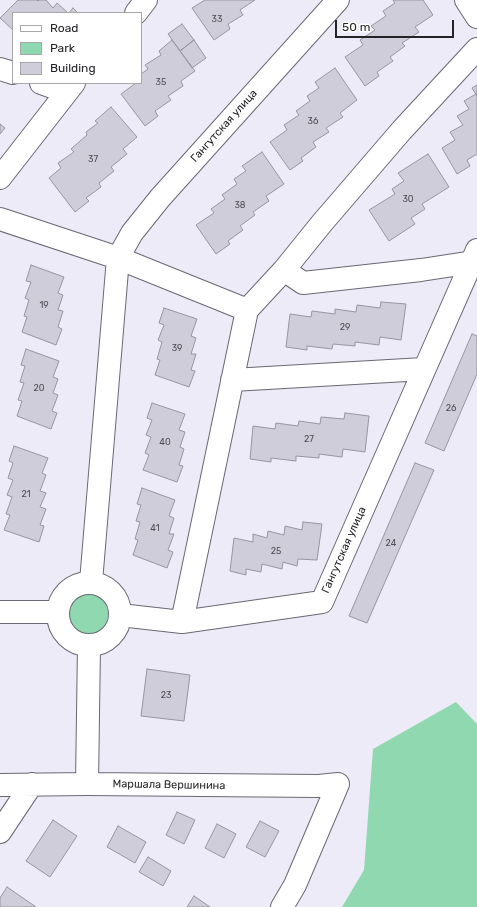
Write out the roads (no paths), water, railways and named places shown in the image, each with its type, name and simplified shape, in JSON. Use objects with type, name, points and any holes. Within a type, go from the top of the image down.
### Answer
[{"type":"street","points":[[137,12],[146,0]]},
{"type":"street","name":"Гангутская улица","points":[[91,582],[118,258],[132,233],[160,198],[338,0]]},
{"type":"street","points":[[466,0],[477,17]]},
{"type":"street","points":[[182,622],[247,310],[284,270],[322,223],[402,130],[477,49]]},
{"type":"street","points":[[0,68],[12,73]]},
{"type":"street","points":[[0,178],[70,87],[48,84]]},
{"type":"street","points":[[0,219],[118,258],[247,310]]},
{"type":"street","name":"Гангутская улица","points":[[284,270],[302,283],[421,270],[475,256]]},
{"type":"street","name":"Гангутская улица","points":[[120,615],[182,622],[322,602],[475,256]]},
{"type":"street","points":[[232,380],[424,369]]},
{"type":"street","points":[[91,582],[102,585],[111,591],[117,599],[120,610],[120,620],[116,630],[109,638],[100,643],[89,645],[78,643],[63,631],[59,622],[58,612],[64,594],[72,587],[81,583],[91,582]]},
{"type":"street","points":[[0,612],[58,612]]},
{"type":"street","points":[[87,784],[89,645]]},
{"type":"street","points":[[0,832],[32,784]]},
{"type":"street","name":"Маршала Вершинина","points":[[0,785],[87,784],[319,786],[338,784],[295,885],[282,907]]}]
